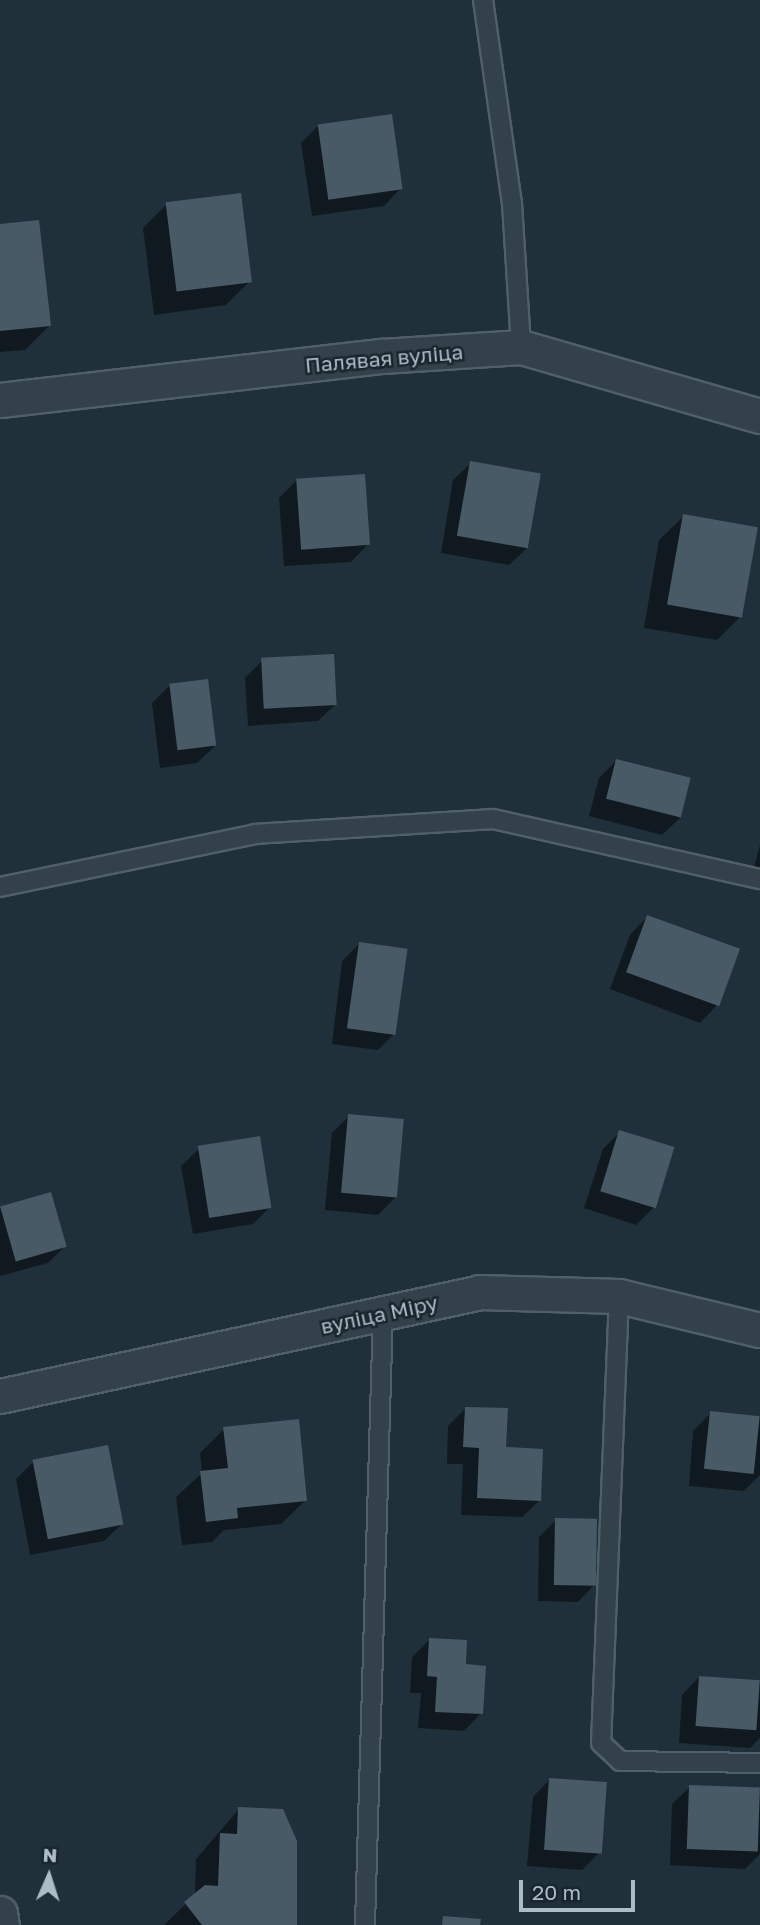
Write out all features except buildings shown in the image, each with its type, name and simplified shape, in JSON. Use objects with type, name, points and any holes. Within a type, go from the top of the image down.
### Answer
[{"type":"street","name":"Палявая вуліца","points":[[0,400],[382,356],[521,347],[760,416]]},
{"type":"street","name":"вуліца Міру","points":[[0,1396],[479,1292],[619,1296],[760,1330]]},
{"type":"street","points":[[0,1913],[2,1925]]},
{"type":"lane","points":[[483,0],[512,203],[521,347]]},
{"type":"lane","points":[[0,887],[256,834],[494,819],[760,879]]},
{"type":"lane","points":[[619,1296],[601,1743],[620,1761],[760,1763]]},
{"type":"lane","points":[[365,1925],[383,1313]]}]
